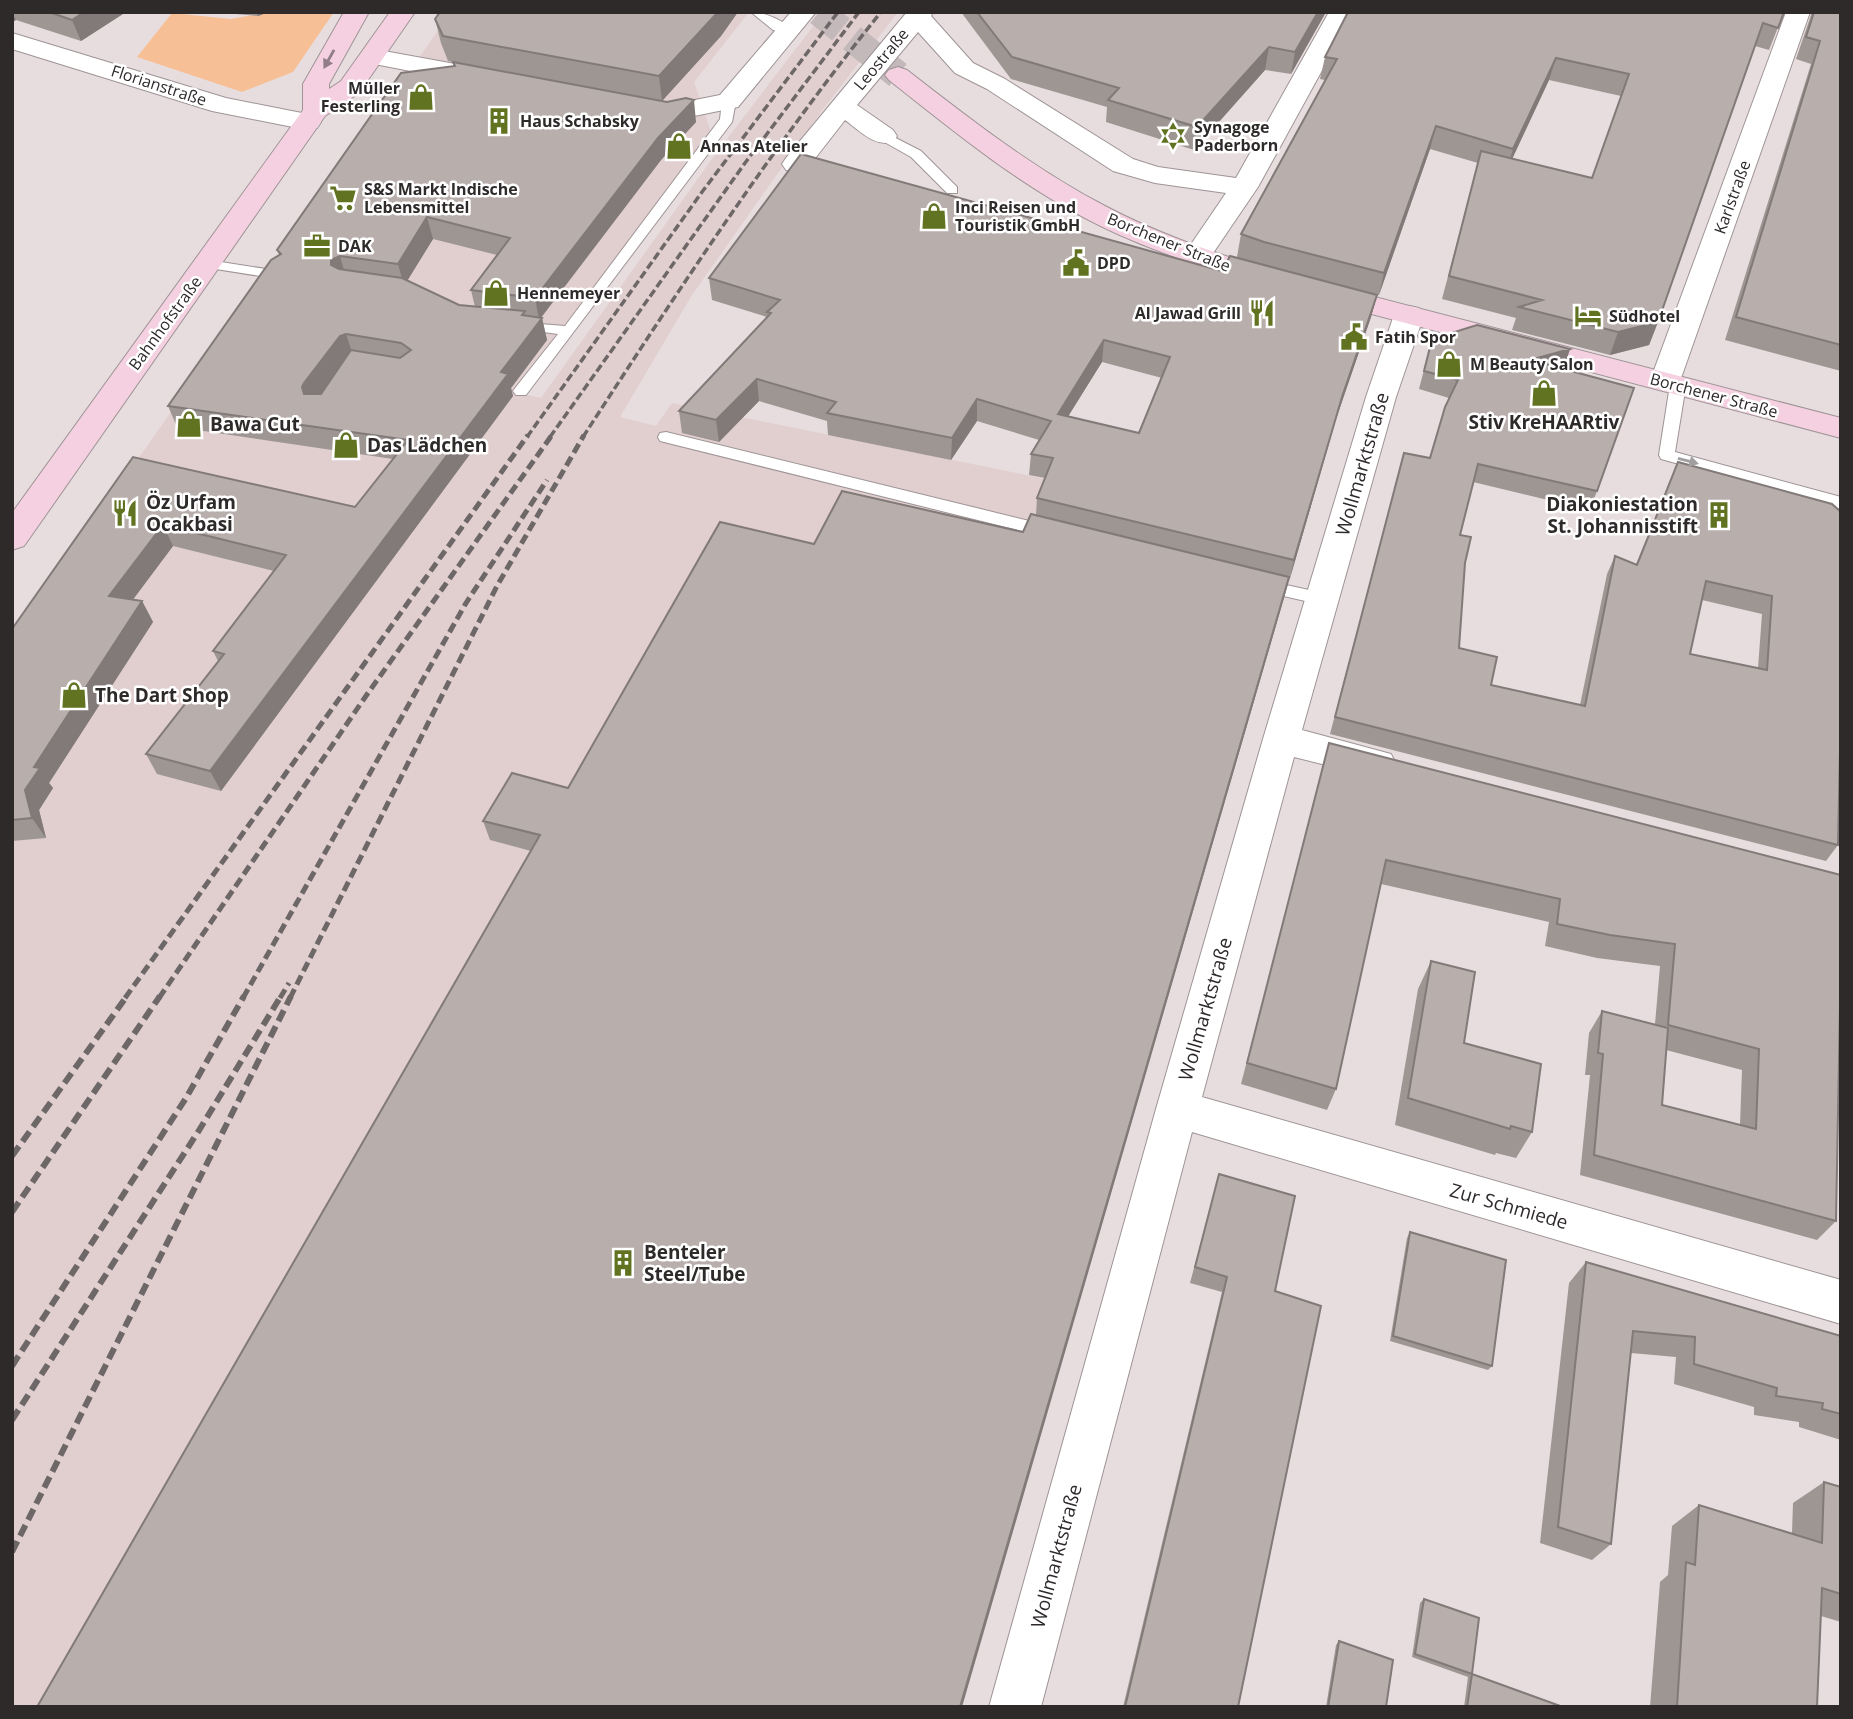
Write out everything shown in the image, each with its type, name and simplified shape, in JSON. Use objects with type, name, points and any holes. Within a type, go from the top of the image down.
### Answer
[{"type":"main road","name":"Bahnhofstraße","points":[[312,116],[316,84],[357,12]]},
{"type":"main road","name":"Bahnhofstraße","points":[[13,541],[52,478],[312,116],[350,87],[403,12]]},
{"type":"main road","name":"Borchener Straße","points":[[898,75],[982,140],[1060,192],[1120,224],[1196,256],[1249,273],[1841,428]]},
{"type":"street","points":[[1196,256],[1244,187],[1342,12]]},
{"type":"street","name":"Karlstraße","points":[[1672,383],[1798,12]]},
{"type":"street","points":[[919,14],[964,68],[996,84],[1123,165],[1155,175],[1244,187]]},
{"type":"street","name":"Leostraße","points":[[796,164],[919,14]]},
{"type":"street","points":[[612,102],[670,113],[729,101],[796,21]]},
{"type":"street","name":"Florianstraße","points":[[12,41],[221,105],[312,116]]},
{"type":"street","points":[[373,57],[506,82]]},
{"type":"street","name":"Leostraße","points":[[842,106],[884,136]]},
{"type":"street","name":"Wollmarktstraße","points":[[1014,1707],[1281,739],[1381,397],[1409,315]]},
{"type":"street","points":[[1281,739],[1414,774]]},
{"type":"street","name":"Zur Schmiede","points":[[1177,1109],[1841,1302]]},
{"type":"lane","points":[[757,12],[777,27],[796,21]]},
{"type":"lane","points":[[521,391],[727,119],[729,101]]},
{"type":"lane","points":[[884,136],[916,154],[952,190]]},
{"type":"lane","points":[[208,264],[279,275]]},
{"type":"lane","points":[[504,323],[569,331]]},
{"type":"lane","points":[[1672,383],[1667,455],[1841,503]]},
{"type":"lane","points":[[666,437],[1067,537]]},
{"type":"lane","points":[[1241,580],[1323,599]]},
{"type":"shaded area","points":[[270,12],[334,12],[293,72],[242,92],[137,57],[172,13],[231,19]]},
{"type":"shaded area","points":[[451,12],[749,12],[694,82],[711,132],[515,392],[541,398],[717,152],[824,12],[898,12],[821,112],[692,295],[620,417],[656,426],[672,403],[1051,480],[1292,569],[962,1707],[12,1707],[12,639]]},
{"type":"building","points":[[49,12],[84,12],[72,20]]},
{"type":"building","points":[[440,12],[718,12],[659,76],[443,36],[435,19]]},
{"type":"building","points":[[977,12],[1318,12],[1295,52],[1269,47],[1197,127],[1108,100],[1119,88],[1012,57]]},
{"type":"building","points":[[1348,12],[1784,12],[1778,28],[1763,23],[1658,322],[1618,332],[1519,307],[1542,300],[1449,276],[1481,151],[1592,178],[1629,74],[1556,58],[1513,149],[1436,126],[1384,273],[1241,234],[1337,59],[1325,57]]},
{"type":"building","points":[[1814,12],[1841,12],[1841,345],[1736,317],[1820,41],[1806,37]]},
{"type":"building","points":[[453,62],[667,102],[686,98],[694,100],[658,138],[535,298],[471,290],[510,238],[427,217],[398,264],[340,256],[331,260],[331,265],[339,269],[402,278],[459,305],[525,311],[522,315],[542,318],[501,372],[508,374],[210,771],[146,754],[224,654],[213,651],[286,555],[163,525],[109,596],[142,601],[34,767],[40,768],[25,790],[32,818],[12,820],[12,629],[133,457],[355,507],[408,440],[168,406],[271,260],[281,254],[277,250],[401,73],[455,66]],"holes":[[[346,334],[401,343],[411,350],[400,358],[351,350],[321,394],[304,394],[304,383],[340,336]]]},
{"type":"building","points":[[801,154],[1222,271],[1230,256],[1377,295],[1342,397],[1294,560],[1037,498],[1053,458],[1031,454],[1051,421],[977,399],[952,438],[827,413],[836,402],[757,379],[716,420],[679,411],[780,300],[709,278]],"holes":[[[1104,340],[1170,357],[1139,433],[1058,414]]]},
{"type":"building","points":[[1477,325],[1570,349],[1530,360],[1634,388],[1597,491],[1478,464],[1460,535],[1471,537],[1465,563],[1459,648],[1497,657],[1491,685],[1585,706],[1615,556],[1637,565],[1678,462],[1832,504],[1841,512],[1838,845],[1335,717],[1404,453],[1430,458],[1445,407],[1458,380],[1424,371],[1432,339]],"holes":[[[1706,581],[1772,596],[1767,670],[1690,654]]]},
{"type":"building","points":[[842,491],[1023,532],[1031,514],[1289,577],[960,1707],[37,1707],[540,835],[483,821],[512,773],[568,788],[720,522],[814,544]]},
{"type":"building","points":[[1329,743],[1841,875],[1836,1221],[1594,1155],[1603,1054],[1598,1053],[1602,1011],[1668,1028],[1662,1105],[1756,1129],[1759,1049],[1668,1025],[1675,944],[1557,924],[1560,899],[1386,860],[1336,1089],[1247,1063]]},
{"type":"building","points":[[1431,961],[1475,972],[1464,1043],[1541,1064],[1532,1132],[1511,1126],[1510,1129],[1408,1098]]},
{"type":"building","points":[[1219,1174],[1295,1196],[1275,1291],[1321,1306],[1238,1707],[1125,1707],[1227,1277],[1195,1267]]},
{"type":"building","points":[[1410,1232],[1506,1260],[1492,1366],[1393,1336]]},
{"type":"building","points":[[1586,1262],[1841,1336],[1841,1414],[1822,1409],[1823,1403],[1776,1396],[1777,1388],[1694,1364],[1695,1337],[1633,1331],[1611,1544],[1558,1527]]},
{"type":"building","points":[[1824,1482],[1841,1487],[1841,1594],[1822,1588],[1817,1707],[1677,1707],[1686,1562],[1695,1565],[1699,1505],[1822,1543]]},
{"type":"building","points":[[1424,1599],[1479,1618],[1472,1674],[1415,1654]]},
{"type":"building","points":[[1339,1641],[1393,1660],[1386,1707],[1328,1707]]},
{"type":"building","points":[[1472,1674],[1563,1707],[1467,1707]]},
{"type":"tunnel","points":[[819,12],[898,75]]},
{"type":"railway","points":[[527,437],[702,192],[838,12]]},
{"type":"railway","points":[[550,437],[745,163],[859,12]]},
{"type":"railway","points":[[583,437],[764,167],[881,12]]},
{"type":"railway","points":[[125,998],[528,435]]},
{"type":"railway","points":[[159,998],[368,693],[552,435]]},
{"type":"railway","points":[[290,998],[497,586],[584,435]]},
{"type":"railway","points":[[243,998],[466,603],[547,480]]},
{"type":"railway","points":[[280,998],[289,983]]},
{"type":"railway","points":[[12,1156],[127,996]]},
{"type":"railway","points":[[12,1212],[160,996]]},
{"type":"railway","points":[[12,1366],[186,1098],[244,996]]},
{"type":"railway","points":[[12,1420],[198,1132],[281,996]]},
{"type":"railway","points":[[12,1552],[291,996]]},
{"type":"place","name":"Müller Festerling","points":[[421,97]]},
{"type":"place","name":"Haus Schabsky","points":[[499,121]]},
{"type":"place","name":"Synagoge Paderborn","points":[[1173,136]]},
{"type":"place","name":"Annas Atelier","points":[[679,146]]},
{"type":"place","name":"S&S Markt Indische Lebensmittel","points":[[343,198]]},
{"type":"place","name":"Inci Reisen und Touristik GmbH","points":[[934,216]]},
{"type":"place","name":"DAK","points":[[317,246]]},
{"type":"place","name":"DPD","points":[[1076,263]]},
{"type":"place","name":"Hennemeyer","points":[[496,293]]},
{"type":"place","name":"Al Jawad Grill","points":[[1262,313]]},
{"type":"place","name":"Südhotel","points":[[1588,316]]},
{"type":"place","name":"Fatih Spor","points":[[1354,337]]},
{"type":"place","name":"M Beauty Salon","points":[[1449,364]]},
{"type":"place","name":"Stiv KreHAARtiv","points":[[1544,393]]},
{"type":"place","name":"Bawa Cut","points":[[189,424]]},
{"type":"place","name":"Das Lädchen","points":[[346,445]]},
{"type":"place","name":"Öz Urfam Ocakbasi","points":[[125,513]]},
{"type":"place","name":"Diakoniestation St. Johannisstift","points":[[1719,515]]},
{"type":"place","name":"The Dart Shop","points":[[74,695]]},
{"type":"place","name":"Benteler Steel/Tube","points":[[623,1263]]}]
